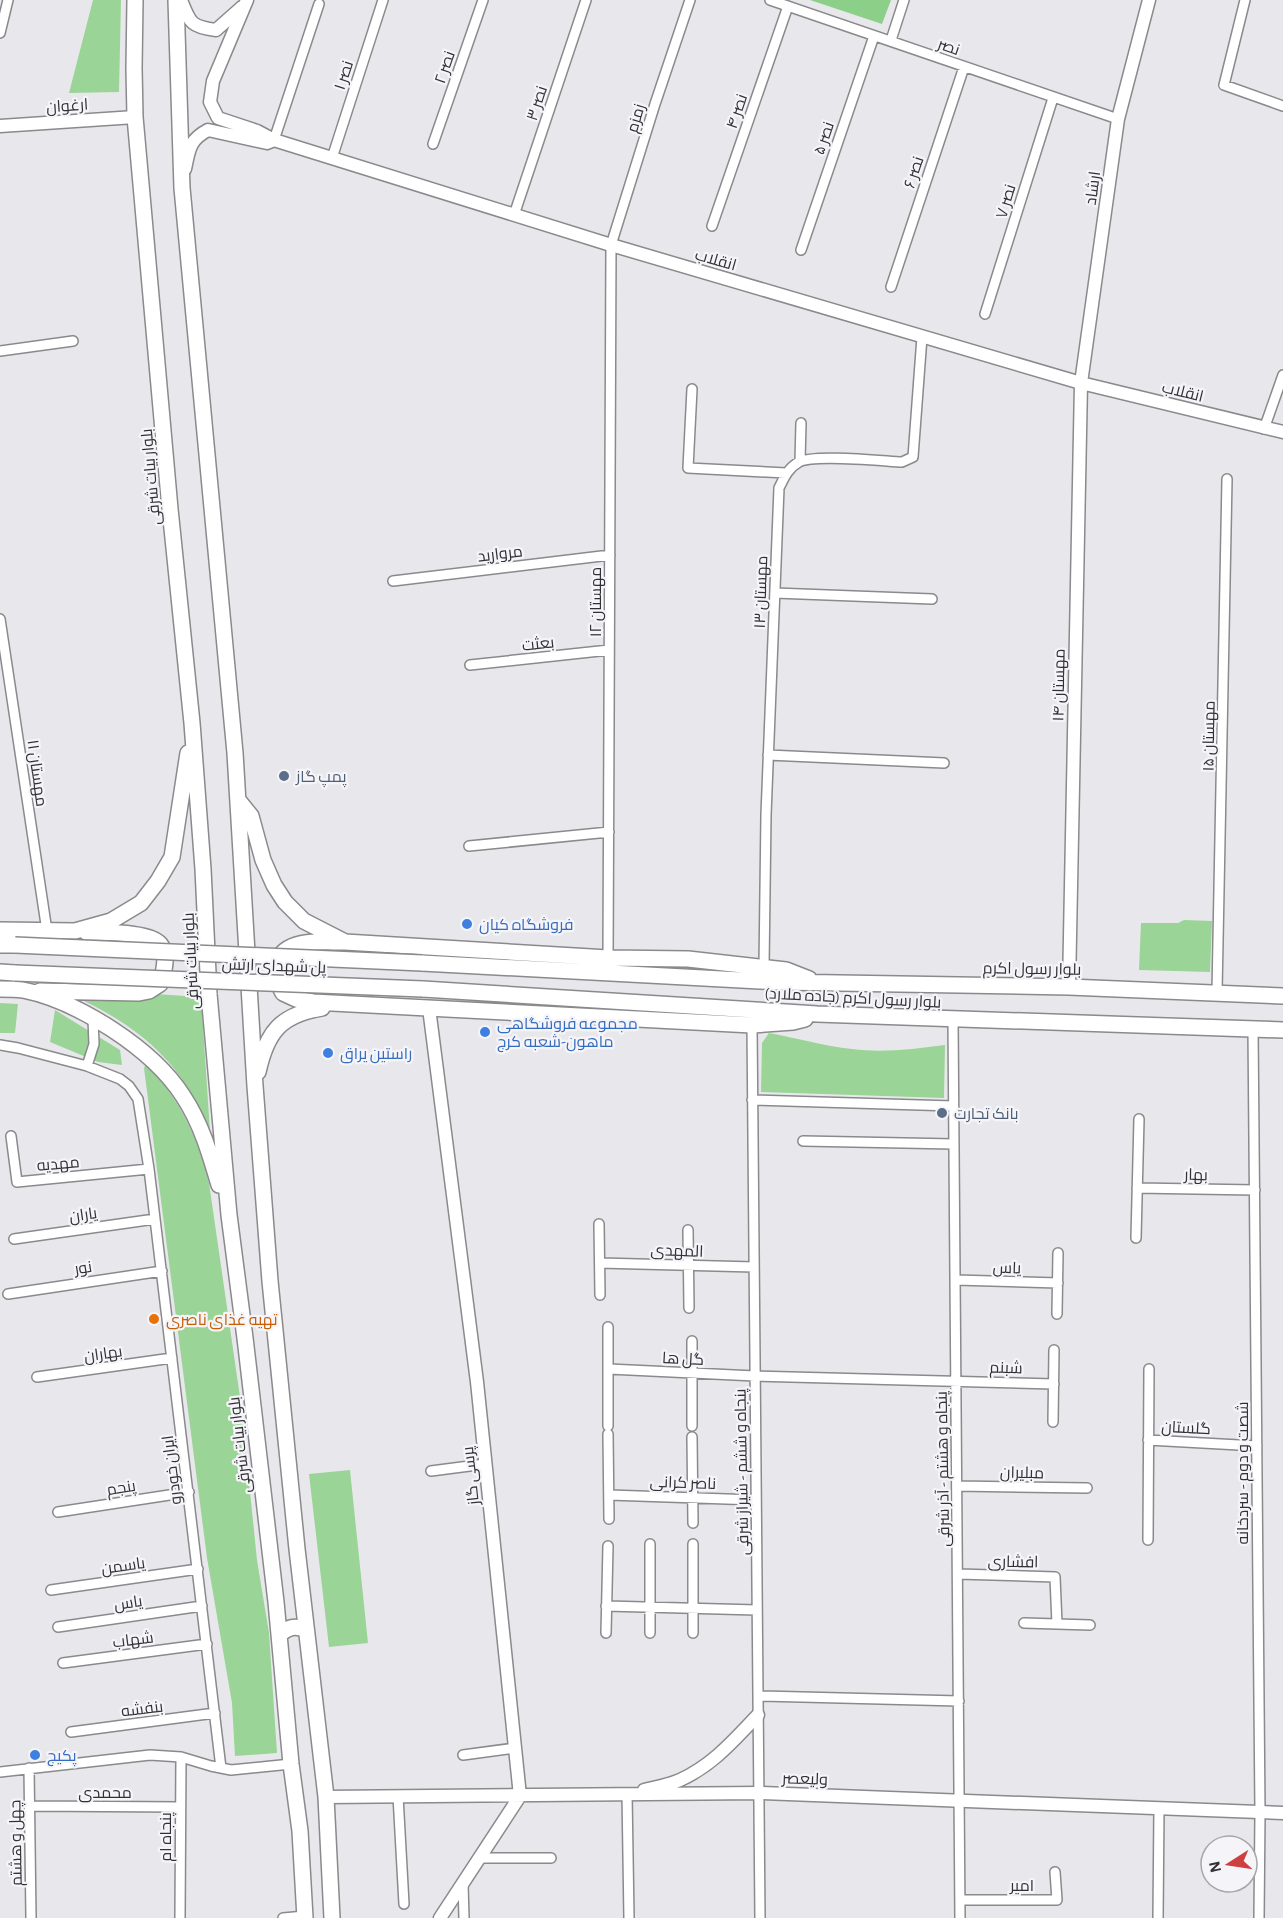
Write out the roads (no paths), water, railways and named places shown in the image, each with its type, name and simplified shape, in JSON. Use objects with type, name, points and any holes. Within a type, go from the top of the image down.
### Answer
[{"type":"main road","name":"بلوار بیات شرقی","points":[[135,0],[135,117],[170,509],[192,723],[203,869],[209,994],[229,1215],[276,1602],[291,1764],[300,1831],[305,1917]]},
{"type":"main road","points":[[176,0],[182,188],[238,800],[255,1086],[272,1293],[306,1630],[326,1797],[332,1918]]},
{"type":"main road","points":[[75,931],[111,921],[141,903],[158,881],[172,857],[192,723]]},
{"type":"main road","points":[[238,800],[251,816],[263,860],[274,885],[285,902],[304,921],[345,942]]},
{"type":"main road","points":[[0,930],[138,935],[155,940],[160,944],[165,958],[165,972],[160,984],[139,993],[0,989]]},
{"type":"main road","points":[[817,983],[786,970],[688,959],[608,958],[345,942],[300,944],[279,956],[276,966],[276,977],[283,993],[313,1002],[752,1025],[793,1022],[817,1014]]},
{"type":"main road","name":"پل شهدای ارتش","points":[[7,945],[422,963]]},
{"type":"main road","name":"بلوار رسول اکرم (جاده ملارد)","points":[[422,963],[780,982]]},
{"type":"main road","name":"پل شهدای ارتش","points":[[8,973],[423,989]]},
{"type":"main road","name":"بلوار رسول اکرم","points":[[780,982],[1069,987],[1283,996]]},
{"type":"main road","name":"بلوار رسول اکرم (جاده ملارد)","points":[[423,989],[817,1014],[1283,1030]]},
{"type":"main road","points":[[22,990],[64,1004],[93,1019],[132,1043],[153,1060],[183,1095],[200,1128],[229,1215]]},
{"type":"main road","points":[[255,1086],[262,1054],[280,1024],[303,1011],[343,1004]]},
{"type":"main road","points":[[276,1602],[283,1606],[290,1606],[297,1604],[303,1597]]},
{"type":"main road","points":[[279,1635],[292,1627],[306,1630]]},
{"type":"street","points":[[0,33],[8,0]]},
{"type":"street","points":[[181,0],[188,18],[199,28],[216,30],[246,2]]},
{"type":"street","name":"نصر ۱","points":[[332,158],[383,0]]},
{"type":"street","name":"نصر ۲","points":[[433,144],[483,0]]},
{"type":"street","name":"نصر ۳","points":[[514,215],[586,0]]},
{"type":"street","name":"زمزم","points":[[611,245],[690,0]]},
{"type":"street","name":"نصر","points":[[770,0],[1118,119]]},
{"type":"street","points":[[892,37],[904,0]]},
{"type":"street","name":"ارشاد","points":[[1081,383],[1118,119],[1149,0]]},
{"type":"street","points":[[1245,0],[1224,85],[1283,106]]},
{"type":"street","points":[[246,2],[213,81],[210,102],[218,118],[257,131],[274,140],[319,4]]},
{"type":"street","name":"نصر ۴","points":[[712,226],[788,6]]},
{"type":"street","name":"نصر ۵","points":[[801,250],[874,36]]},
{"type":"street","name":"نصر ۶","points":[[891,287],[964,67]]},
{"type":"street","name":"نصر ۷","points":[[985,314],[1053,98]]},
{"type":"street","name":"ارغوان","points":[[0,126],[135,117]]},
{"type":"street","name":"انقلاب","points":[[182,188],[190,145],[198,135],[208,130],[267,143],[274,140],[611,245],[922,337],[1081,383],[1283,432]]},
{"type":"street","name":"مهستان ۱۲","points":[[608,958],[611,245]]},
{"type":"street","points":[[692,389],[688,468],[786,473],[800,461],[821,459],[902,462],[913,457],[922,337]]},
{"type":"street","points":[[0,351],[72,341]]},
{"type":"street","points":[[1264,429],[1283,375]]},
{"type":"street","name":"مهستان ۱۴","points":[[1069,987],[1081,383]]},
{"type":"street","points":[[800,461],[801,423]]},
{"type":"street","name":"مهستان ۱۳","points":[[764,966],[766,815],[779,488],[786,473]]},
{"type":"street","name":"مهستان ۱۵","points":[[1217,992],[1227,480]]},
{"type":"street","name":"مروارید","points":[[393,581],[610,555]]},
{"type":"street","points":[[775,593],[932,599]]},
{"type":"street","name":"مهستان ۱۱","points":[[0,619],[47,932]]},
{"type":"street","name":"بعثت","points":[[470,665],[609,650]]},
{"type":"street","points":[[768,755],[944,763]]},
{"type":"street","points":[[469,846],[609,832]]},
{"type":"street","name":"پرسی گاز","points":[[429,1008],[477,1382],[520,1796]]},
{"type":"street","points":[[0,1045],[87,1066],[94,1044],[93,1019]]},
{"type":"street","name":"پنجاه و هشتم - آذر شرقی","points":[[952,1020],[960,1918]]},
{"type":"street","name":"پنجاه و ششم - شیراز شرقی","points":[[752,1025],[760,1918]]},
{"type":"street","name":"شصت و دوم - سردخانه","points":[[1253,1028],[1259,1918]]},
{"type":"street","name":"ایران خودرو","points":[[87,1066],[120,1079],[129,1086],[138,1099],[162,1271],[221,1768]]},
{"type":"street","points":[[752,1100],[953,1106]]},
{"type":"street","points":[[1136,1238],[1138,1119]]},
{"type":"street","name":"مهدیه","points":[[11,1136],[17,1182],[149,1169]]},
{"type":"street","points":[[803,1141],[954,1144]]},
{"type":"street","name":"بهار","points":[[1137,1188],[1255,1190]]},
{"type":"street","name":"یاران","points":[[14,1239],[155,1219]]},
{"type":"street","points":[[599,1224],[600,1295]]},
{"type":"street","points":[[688,1230],[689,1308]]},
{"type":"street","points":[[1057,1314],[1058,1253]]},
{"type":"street","name":"المهدی","points":[[600,1263],[754,1267]]},
{"type":"street","name":"نور","points":[[8,1294],[162,1271]]},
{"type":"street","name":"یاس","points":[[955,1280],[1058,1283]]},
{"type":"street","points":[[608,1327],[609,1519]]},
{"type":"street","points":[[692,1341],[692,1426]]},
{"type":"street","points":[[1053,1422],[1054,1350]]},
{"type":"street","name":"بهاران","points":[[37,1377],[172,1358]]},
{"type":"street","points":[[1148,1540],[1149,1369]]},
{"type":"street","name":"گل ها","points":[[609,1370],[956,1381]]},
{"type":"street","name":"شبنم","points":[[956,1381],[1054,1384]]},
{"type":"street","points":[[692,1437],[693,1523]]},
{"type":"street","name":"گلستان","points":[[1148,1440],[1257,1446]]},
{"type":"street","points":[[431,1471],[485,1464]]},
{"type":"street","name":"مبلیران","points":[[957,1486],[1087,1488]]},
{"type":"street","name":"پنجم","points":[[58,1512],[189,1492]]},
{"type":"street","name":"ناصر کرانی","points":[[609,1495],[756,1500]]},
{"type":"street","points":[[650,1544],[650,1633]]},
{"type":"street","points":[[693,1544],[693,1633]]},
{"type":"street","points":[[606,1633],[608,1546]]},
{"type":"street","name":"یاسمن","points":[[51,1590],[198,1569]]},
{"type":"street","name":"افشاری","points":[[958,1574],[1055,1577],[1057,1624]]},
{"type":"street","name":"یاس","points":[[58,1627],[202,1606]]},
{"type":"street","points":[[606,1606],[757,1610]]},
{"type":"street","points":[[1024,1623],[1090,1625]]},
{"type":"street","name":"شهاب","points":[[63,1663],[207,1644]]},
{"type":"street","points":[[758,1696],[959,1701]]},
{"type":"street","name":"بنفشه","points":[[71,1732],[215,1713]]},
{"type":"street","points":[[630,1918],[627,1794],[678,1781],[704,1768],[726,1750],[758,1715]]},
{"type":"street","points":[[463,1755],[515,1748]]},
{"type":"street","points":[[0,1772],[150,1755],[181,1757],[231,1770],[291,1764]]},
{"type":"street","name":"پنجاه ام","points":[[180,1918],[181,1757]]},
{"type":"street","name":"چهل و هشتم","points":[[29,1768],[31,1918]]},
{"type":"street","name":"ولیعصر","points":[[326,1797],[759,1793],[1283,1813]]},
{"type":"street","points":[[398,1796],[404,1904]]},
{"type":"street","points":[[440,1918],[520,1796]]},
{"type":"street","name":"محمدی","points":[[30,1806],[180,1807]]},
{"type":"street","points":[[1158,1918],[1159,1808]]},
{"type":"street","points":[[480,1858],[551,1858]]},
{"type":"street","name":"امیر","points":[[960,1900],[1057,1900],[1055,1872]]},
{"type":"street","points":[[463,1884],[464,1918]]},
{"type":"street","points":[[283,1918],[305,1917]]},
{"type":"place","name":"پمپ گاز","points":[[284,776]]},
{"type":"place","name":"فروشگاه کیان","points":[[467,924]]},
{"type":"place","name":"مجموعه فروشگاهی ماهون-شعبه کرج","points":[[485,1032]]},
{"type":"place","name":"راستین یراق","points":[[328,1053]]},
{"type":"place","name":"بانک تجارت","points":[[942,1113]]},
{"type":"place","name":"تهیه غذای ناصری","points":[[154,1319]]},
{"type":"place","name":"پکیج","points":[[35,1755]]}]
